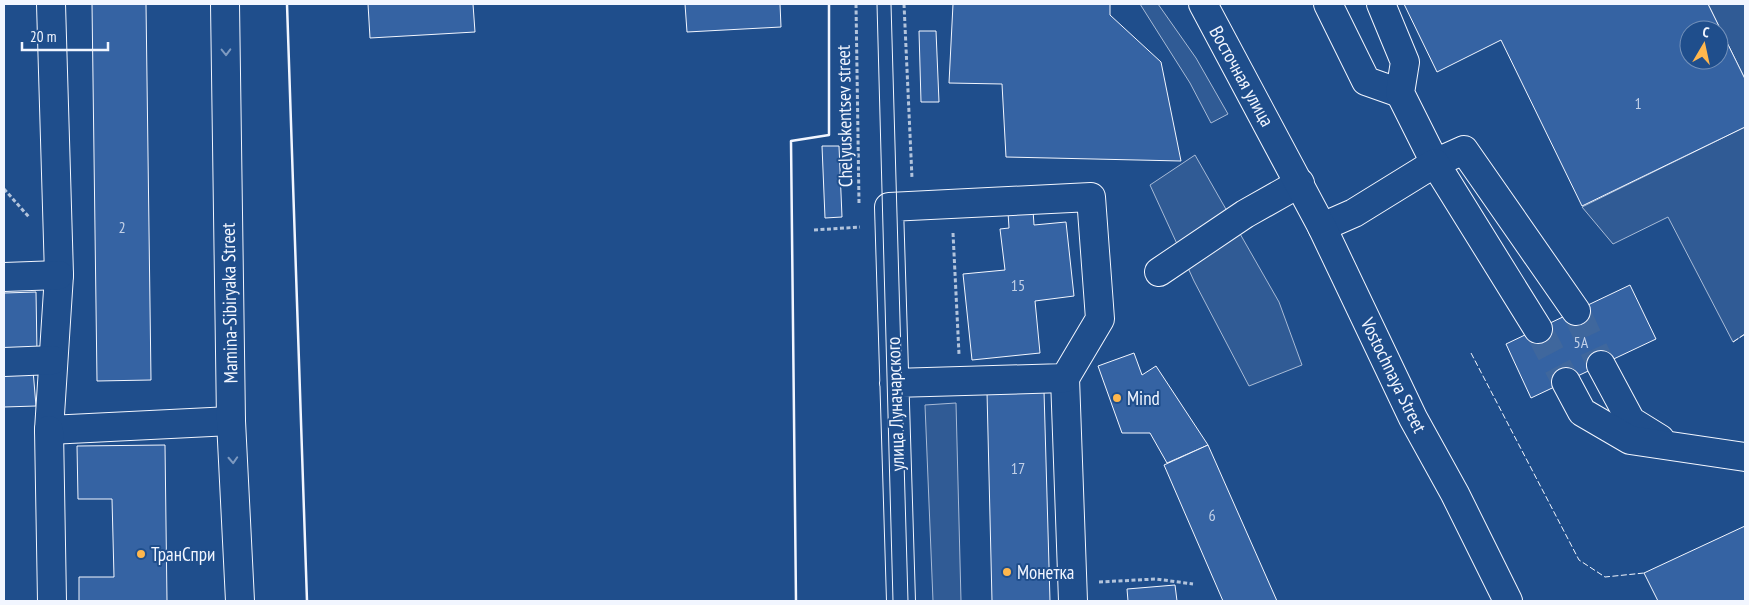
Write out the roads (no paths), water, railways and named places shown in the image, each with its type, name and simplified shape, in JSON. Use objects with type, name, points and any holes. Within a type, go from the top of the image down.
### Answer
[{"type":"main road","points":[[51,4],[59,275],[49,430],[52,601]]},
{"type":"main road","name":"Mamina-Sibiryaka Street","points":[[225,4],[231,421],[240,601]]},
{"type":"main road","name":"Восточная улица","points":[[1203,4],[1300,183]]},
{"type":"main road","points":[[1328,4],[1366,81],[1400,93]]},
{"type":"main road","points":[[1381,4],[1406,62],[1400,93],[1435,163],[1538,329]]},
{"type":"main road","points":[[1322,227],[1354,213],[1435,163],[1464,150],[1576,311]]},
{"type":"main road","points":[[1159,272],[1245,214],[1300,183]]},
{"type":"main road","name":"Vostochnaya Street","points":[[1300,183],[1413,418],[1455,494],[1508,601]]},
{"type":"main road","name":"улица Луначарского","points":[[900,601],[889,207],[1090,197],[1100,319],[1065,378]]},
{"type":"main road","points":[[4,276],[59,275]]},
{"type":"main road","points":[[4,362],[54,360]]},
{"type":"main road","points":[[1601,365],[1631,421],[1672,446]]},
{"type":"main road","points":[[894,383],[1065,378],[1073,601]]},
{"type":"main road","points":[[1566,382],[1582,412],[1630,440],[1745,457]]},
{"type":"main road","points":[[49,430],[231,421]]},
{"type":"tunnel","points":[[1576,311],[1601,365]]},
{"type":"tunnel","points":[[1538,329],[1566,382]]},
{"type":"tram line","points":[[877,4],[893,601]]},
{"type":"tram line","points":[[891,4],[908,601]]},
{"type":"place","name":"Mind","points":[[1117,398]]},
{"type":"place","name":"ТранСпри","points":[[141,554]]},
{"type":"place","name":"Монетка","points":[[1007,572]]}]
